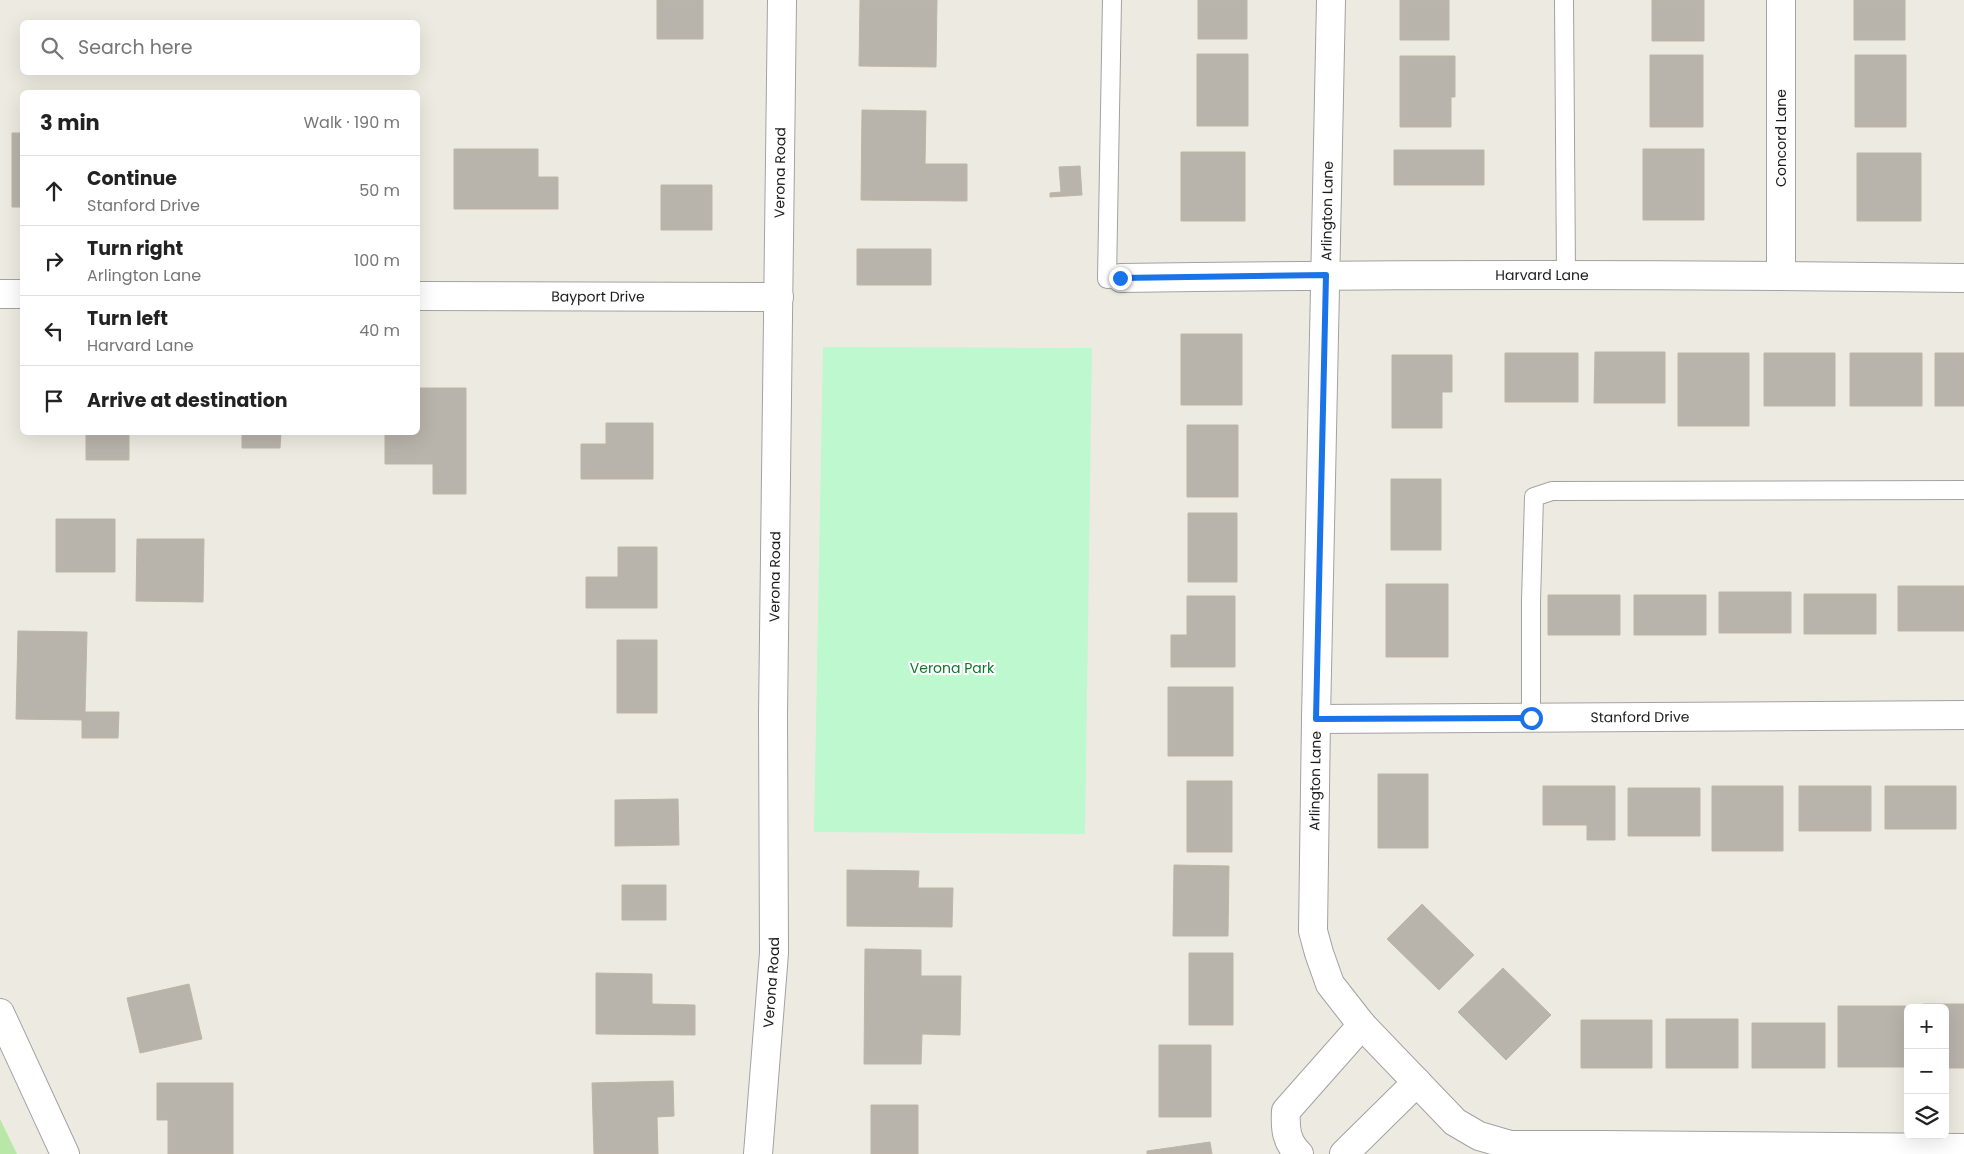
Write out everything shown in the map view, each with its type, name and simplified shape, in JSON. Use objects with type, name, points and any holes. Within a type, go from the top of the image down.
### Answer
[{"type":"street","name":"Verona Road","points":[[758,1154],[774,953],[773,715],[782,0]]},
{"type":"street","name":"Arlington Lane","points":[[1331,0],[1313,931],[1330,984],[1362,1024],[1455,1122],[1479,1136],[1510,1145],[1596,1149],[1779,1146],[1964,1148]]},
{"type":"street","name":"Concord Lane","points":[[1781,0],[1781,275]]},
{"type":"street","name":"Harvard Lane","points":[[1120,278],[1326,275],[1781,275],[1964,278]]},
{"type":"street","points":[[0,294],[20,294]]},
{"type":"street","name":"Bayport Drive","points":[[420,296],[778,297]]},
{"type":"street","name":"Stanford Drive","points":[[1316,719],[1964,715]]},
{"type":"street","points":[[0,1013],[65,1154]]},
{"type":"street","points":[[1300,1154],[1292,1148],[1284,1128],[1286,1111],[1362,1024]]},
{"type":"street","points":[[1344,1154],[1417,1082]]},
{"type":"lane","points":[[1112,0],[1107,279],[1120,278]]},
{"type":"lane","points":[[1564,0],[1566,275]]},
{"type":"lane","points":[[1531,718],[1531,601],[1534,498],[1552,491],[1964,490]]},
{"type":"green space","name":"Verona Park","points":[[823,347],[1092,348],[1085,834],[814,832]]},
{"type":"green space","points":[[0,1119],[17,1154],[0,1154]]},
{"type":"building","points":[[657,0],[703,0],[703,39],[657,39]]},
{"type":"building","points":[[860,0],[937,0],[936,67],[859,66]]},
{"type":"building","points":[[1198,0],[1247,0],[1247,39],[1198,39]]},
{"type":"building","points":[[1400,0],[1449,0],[1449,40],[1400,40]]},
{"type":"building","points":[[1652,0],[1704,0],[1704,41],[1652,41]]},
{"type":"building","points":[[1854,0],[1905,0],[1905,40],[1854,40]]},
{"type":"building","points":[[1197,54],[1248,54],[1248,126],[1197,126]]},
{"type":"building","points":[[1650,55],[1703,55],[1703,127],[1650,127]]},
{"type":"building","points":[[1855,55],[1906,55],[1906,127],[1855,127]]},
{"type":"building","points":[[1400,56],[1455,56],[1455,97],[1451,97],[1451,127],[1400,127]]},
{"type":"building","points":[[862,110],[926,111],[925,164],[967,164],[967,201],[861,200]]},
{"type":"building","points":[[12,133],[20,133],[20,207],[12,207]]},
{"type":"building","points":[[454,149],[538,149],[538,177],[558,177],[558,209],[454,209]]},
{"type":"building","points":[[1643,149],[1704,149],[1704,220],[1643,220]]},
{"type":"building","points":[[1394,150],[1484,150],[1484,185],[1394,185]]},
{"type":"building","points":[[1181,152],[1245,152],[1245,221],[1181,221]]},
{"type":"building","points":[[1857,153],[1921,153],[1921,221],[1857,221]]},
{"type":"building","points":[[1080,166],[1082,195],[1050,197],[1050,193],[1061,192],[1059,167]]},
{"type":"building","points":[[661,185],[712,185],[712,230],[661,230]]},
{"type":"building","points":[[857,249],[931,249],[931,285],[857,285]]},
{"type":"building","points":[[1181,334],[1242,334],[1242,405],[1181,405]]},
{"type":"building","points":[[1595,352],[1665,352],[1665,403],[1594,403]]},
{"type":"building","points":[[1505,353],[1578,353],[1578,402],[1505,402]]},
{"type":"building","points":[[1678,353],[1749,353],[1749,426],[1678,426]]},
{"type":"building","points":[[1764,353],[1835,353],[1835,406],[1764,406]]},
{"type":"building","points":[[1850,353],[1922,353],[1922,406],[1850,406]]},
{"type":"building","points":[[1935,353],[1964,353],[1964,406],[1935,406]]},
{"type":"building","points":[[1392,355],[1452,355],[1452,392],[1442,392],[1442,428],[1392,428]]},
{"type":"building","points":[[420,388],[466,388],[466,494],[433,494],[433,464],[385,464],[385,435],[420,435]]},
{"type":"building","points":[[606,423],[653,423],[653,479],[581,479],[581,444],[606,444]]},
{"type":"building","points":[[1187,425],[1238,425],[1238,497],[1187,497]]},
{"type":"building","points":[[86,435],[129,435],[129,460],[86,460]]},
{"type":"building","points":[[242,435],[281,435],[280,448],[242,448]]},
{"type":"building","points":[[1391,479],[1441,479],[1441,550],[1391,550]]},
{"type":"building","points":[[1188,513],[1237,513],[1237,582],[1188,582]]},
{"type":"building","points":[[56,519],[115,519],[115,572],[56,572]]},
{"type":"building","points":[[137,539],[204,539],[203,602],[136,601]]},
{"type":"building","points":[[618,547],[657,547],[657,608],[586,608],[586,577],[618,577]]},
{"type":"building","points":[[1386,584],[1448,584],[1448,657],[1386,657]]},
{"type":"building","points":[[1898,586],[1964,586],[1964,631],[1898,631]]},
{"type":"building","points":[[1719,592],[1791,592],[1791,633],[1719,633]]},
{"type":"building","points":[[1804,594],[1876,594],[1876,634],[1804,634]]},
{"type":"building","points":[[1548,595],[1620,595],[1620,635],[1548,635]]},
{"type":"building","points":[[1634,595],[1706,595],[1706,635],[1634,635]]},
{"type":"building","points":[[1187,596],[1235,596],[1235,667],[1171,667],[1171,635],[1187,635]]},
{"type":"building","points":[[18,631],[87,632],[85,712],[119,712],[118,738],[82,738],[82,720],[16,719]]},
{"type":"building","points":[[617,640],[657,640],[657,713],[617,713]]},
{"type":"building","points":[[1168,687],[1233,687],[1233,756],[1168,756]]},
{"type":"building","points":[[1378,774],[1428,774],[1428,848],[1378,848]]},
{"type":"building","points":[[1187,781],[1232,781],[1232,852],[1187,852]]},
{"type":"building","points":[[1543,786],[1615,786],[1615,840],[1587,840],[1587,825],[1543,825]]},
{"type":"building","points":[[1712,786],[1783,786],[1783,851],[1712,851]]},
{"type":"building","points":[[1799,786],[1871,786],[1871,831],[1799,831]]},
{"type":"building","points":[[1885,786],[1956,786],[1956,829],[1885,829]]},
{"type":"building","points":[[1628,788],[1700,788],[1700,836],[1628,836]]},
{"type":"building","points":[[678,799],[679,845],[615,846],[615,800]]},
{"type":"building","points":[[1174,865],[1229,866],[1228,936],[1173,936]]},
{"type":"building","points":[[847,870],[919,871],[918,888],[953,888],[952,927],[847,926]]},
{"type":"building","points":[[622,885],[666,885],[666,920],[622,920]]},
{"type":"building","points":[[1422,904],[1474,955],[1439,990],[1387,939]]},
{"type":"building","points":[[865,949],[921,950],[921,976],[961,976],[960,1035],[922,1034],[921,1064],[864,1064]]},
{"type":"building","points":[[1189,953],[1233,953],[1233,1025],[1189,1025]]},
{"type":"building","points":[[1503,968],[1551,1015],[1506,1060],[1458,1012]]},
{"type":"building","points":[[596,973],[652,974],[652,1004],[695,1005],[695,1035],[596,1034]]},
{"type":"building","points":[[189,984],[202,1039],[140,1053],[127,998]]},
{"type":"building","points":[[1949,1004],[1964,1004],[1964,1068],[1949,1068]]},
{"type":"building","points":[[1838,1006],[1904,1006],[1904,1067],[1838,1067]]},
{"type":"building","points":[[1666,1019],[1738,1019],[1738,1068],[1666,1068]]},
{"type":"building","points":[[1581,1020],[1652,1020],[1652,1068],[1581,1068]]},
{"type":"building","points":[[1752,1023],[1825,1023],[1825,1068],[1752,1068]]},
{"type":"building","points":[[1159,1045],[1211,1045],[1211,1117],[1159,1117]]},
{"type":"building","points":[[673,1081],[674,1116],[657,1117],[658,1154],[594,1154],[592,1083]]},
{"type":"building","points":[[157,1083],[233,1083],[233,1154],[168,1154],[168,1120],[157,1120]]},
{"type":"building","points":[[871,1105],[918,1105],[918,1154],[871,1154]]},
{"type":"building","points":[[1210,1142],[1212,1154],[1147,1154],[1147,1151]]},
{"type":"route","points":[[1120,278],[1326,275],[1316,719],[1531,718]]}]
